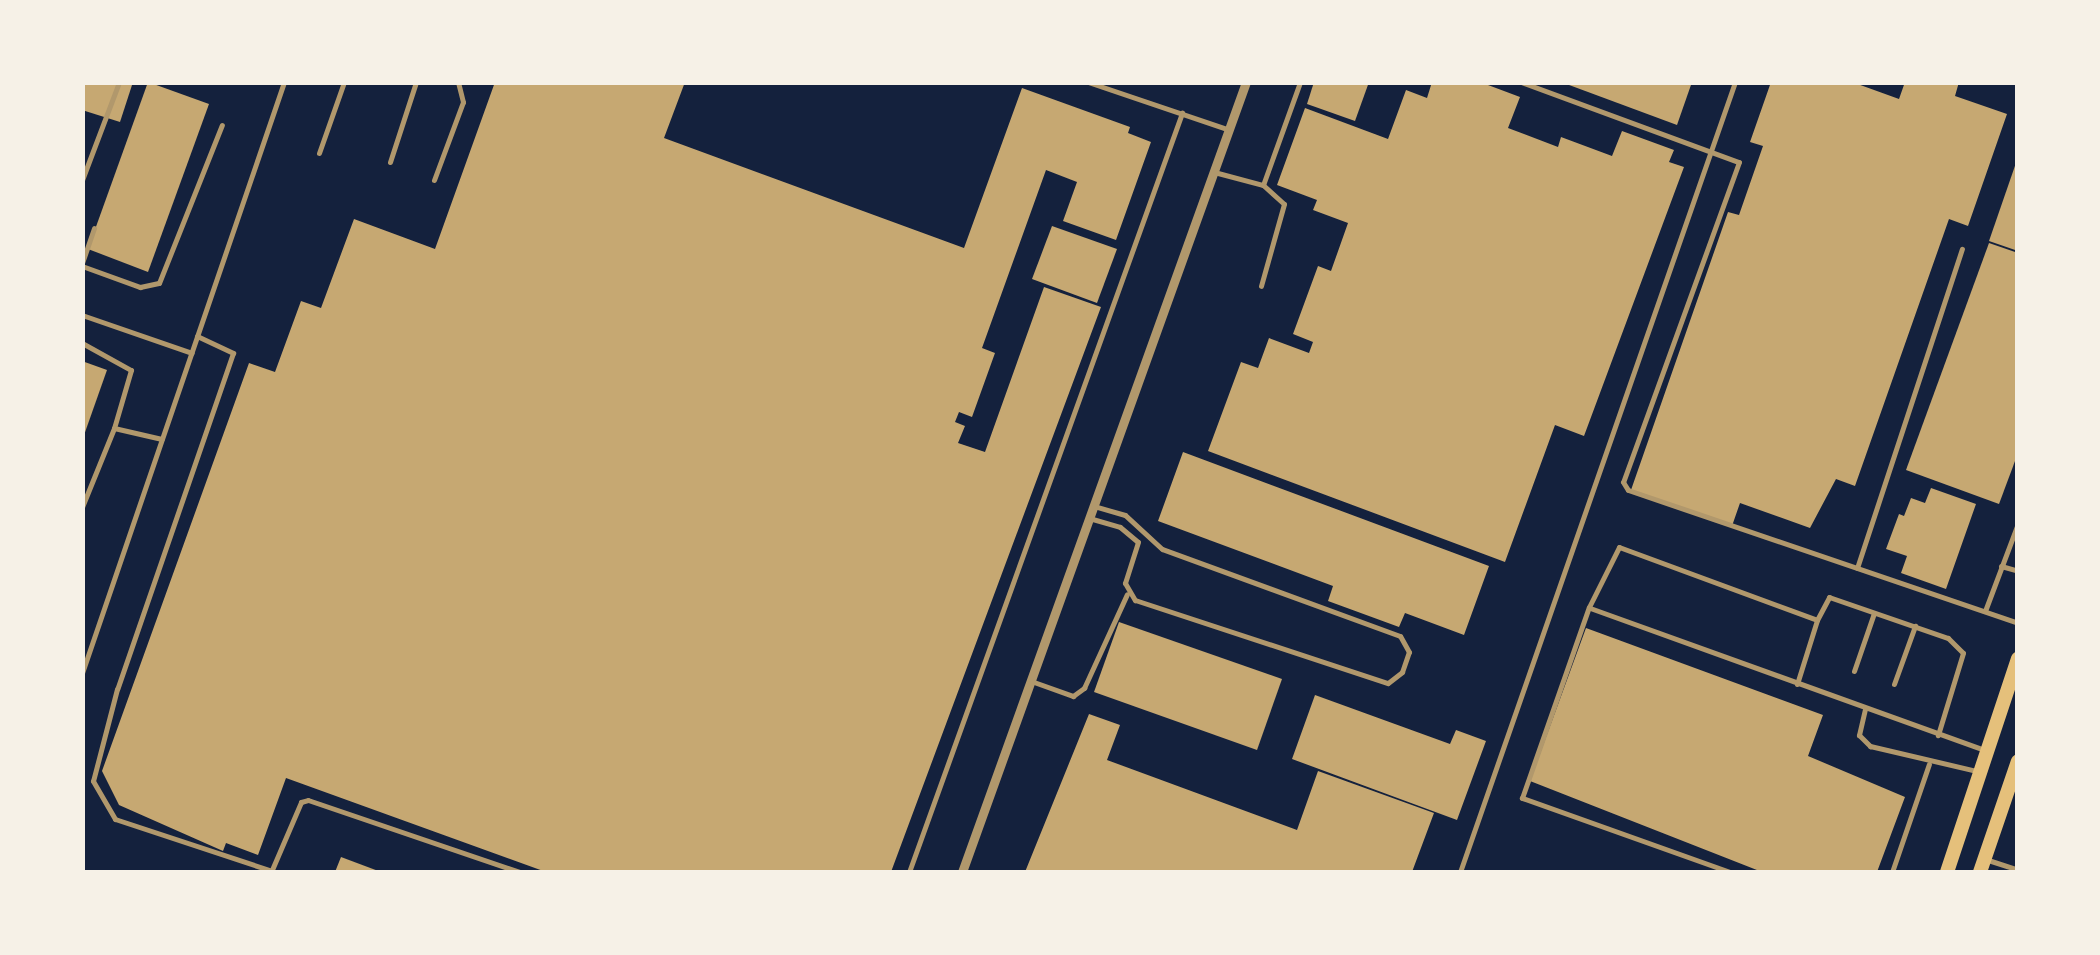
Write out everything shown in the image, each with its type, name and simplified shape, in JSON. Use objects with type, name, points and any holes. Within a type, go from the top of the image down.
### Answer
[{"type":"main road","points":[[1948,872],[2018,658]]},
{"type":"main road","points":[[1982,866],[2018,762]]},
{"type":"street","points":[[962,872],[1246,82]]},
{"type":"lane","points":[[82,180],[118,82]]},
{"type":"lane","points":[[319,153],[344,82]]},
{"type":"lane","points":[[390,162],[416,82]]},
{"type":"lane","points":[[434,180],[463,102],[458,82]]},
{"type":"lane","points":[[1088,82],[1229,130]]},
{"type":"lane","points":[[1264,185],[1300,82]]},
{"type":"lane","points":[[1522,82],[1711,147],[1739,162],[1624,482],[1634,493],[2018,622]]},
{"type":"lane","points":[[1460,872],[1736,82]]},
{"type":"lane","points":[[82,673],[282,83]]},
{"type":"lane","points":[[909,872],[1182,114]]},
{"type":"lane","points":[[94,228],[82,265],[140,287],[159,283],[222,125]]},
{"type":"lane","points":[[1214,172],[1264,185],[1284,204],[1261,286]]},
{"type":"lane","points":[[1857,568],[1962,248]]},
{"type":"lane","points":[[82,314],[192,353]]},
{"type":"lane","points":[[196,336],[233,353],[117,689],[93,781],[116,819],[271,872],[301,802],[308,800],[520,872]]},
{"type":"lane","points":[[82,343],[130,370],[114,428],[82,507]]},
{"type":"lane","points":[[114,428],[162,439]]},
{"type":"lane","points":[[1094,506],[1125,515],[1162,548],[1400,636],[1410,652],[1402,672],[1388,684],[1128,594]]},
{"type":"lane","points":[[1031,681],[1073,696],[1084,688],[1128,594],[1124,583],[1138,542],[1120,526],[1090,518]]},
{"type":"lane","points":[[1985,611],[2018,523]]},
{"type":"lane","points":[[1730,872],[1522,798],[1589,608],[1619,548],[1631,548],[1818,620]]},
{"type":"lane","points":[[2002,566],[2018,571]]},
{"type":"lane","points":[[1797,684],[1818,620],[1830,598],[1874,611],[1948,638],[1964,653],[1938,735]]},
{"type":"lane","points":[[1589,608],[1987,751]]},
{"type":"lane","points":[[1854,671],[1874,611]]},
{"type":"lane","points":[[1894,684],[1915,626]]},
{"type":"lane","points":[[1866,709],[1861,740],[1930,764],[1980,772]]},
{"type":"lane","points":[[1892,872],[1930,764]]},
{"type":"lane","points":[[1982,866],[2018,870]]},
{"type":"building","points":[[82,82],[133,82],[120,122],[82,110]]},
{"type":"building","points":[[148,82],[209,104],[148,272],[88,249]]},
{"type":"building","points":[[495,82],[685,82],[664,138],[964,248],[1022,88],[1130,127],[1128,133],[1151,142],[1116,240],[1063,221],[1077,182],[1046,170],[982,348],[995,353],[972,417],[959,412],[955,422],[965,426],[958,443],[985,452],[1044,287],[1101,307],[891,872],[546,872],[286,778],[258,855],[226,843],[223,851],[119,805],[102,771],[249,363],[275,372],[301,301],[321,308],[354,219],[435,249]]},
{"type":"building","points":[[1314,82],[1369,82],[1355,121],[1307,104]]},
{"type":"building","points":[[1432,82],[1480,82],[1520,97],[1508,128],[1558,147],[1561,137],[1612,156],[1622,131],[1674,150],[1669,162],[1684,167],[1584,436],[1555,425],[1505,562],[1208,451],[1241,362],[1258,368],[1269,338],[1309,353],[1313,342],[1293,334],[1318,266],[1331,271],[1348,223],[1313,210],[1317,200],[1277,185],[1305,108],[1388,139],[1406,90],[1427,98]]},
{"type":"building","points":[[1561,82],[1692,82],[1677,125]]},
{"type":"building","points":[[1771,82],[1852,82],[1899,99],[1905,82],[1959,82],[1955,96],[2007,114],[1968,226],[1949,219],[1855,486],[1836,479],[1810,528],[1740,503],[1732,526],[1631,490],[1728,212],[1739,215],[1763,146],[1750,142]]},
{"type":"building","points":[[2018,161],[2018,251],[1989,241]]},
{"type":"building","points":[[1052,226],[1117,249],[1097,303],[1032,279]]},
{"type":"building","points":[[1989,243],[2018,253],[2018,453],[1999,504],[1906,470]]},
{"type":"building","points":[[82,361],[107,370],[83,438],[82,438]]},
{"type":"building","points":[[1183,452],[1489,566],[1464,635],[1405,613],[1399,627],[1328,601],[1333,586],[1158,521]]},
{"type":"building","points":[[1931,488],[1976,504],[1946,589],[1901,573],[1907,556],[1886,549],[1899,514],[1904,516],[1911,498],[1925,503]]},
{"type":"building","points":[[1119,622],[1282,679],[1257,750],[1094,692]]},
{"type":"building","points":[[1586,628],[1823,715],[1808,756],[1905,797],[1877,872],[1762,872],[1530,781]]},
{"type":"building","points":[[1315,695],[1450,744],[1456,730],[1486,741],[1457,820],[1292,759]]},
{"type":"building","points":[[1089,714],[1120,725],[1107,760],[1297,830],[1318,771],[1434,813],[1412,872],[1025,872]]},
{"type":"building","points":[[341,857],[381,872],[335,872]]}]
